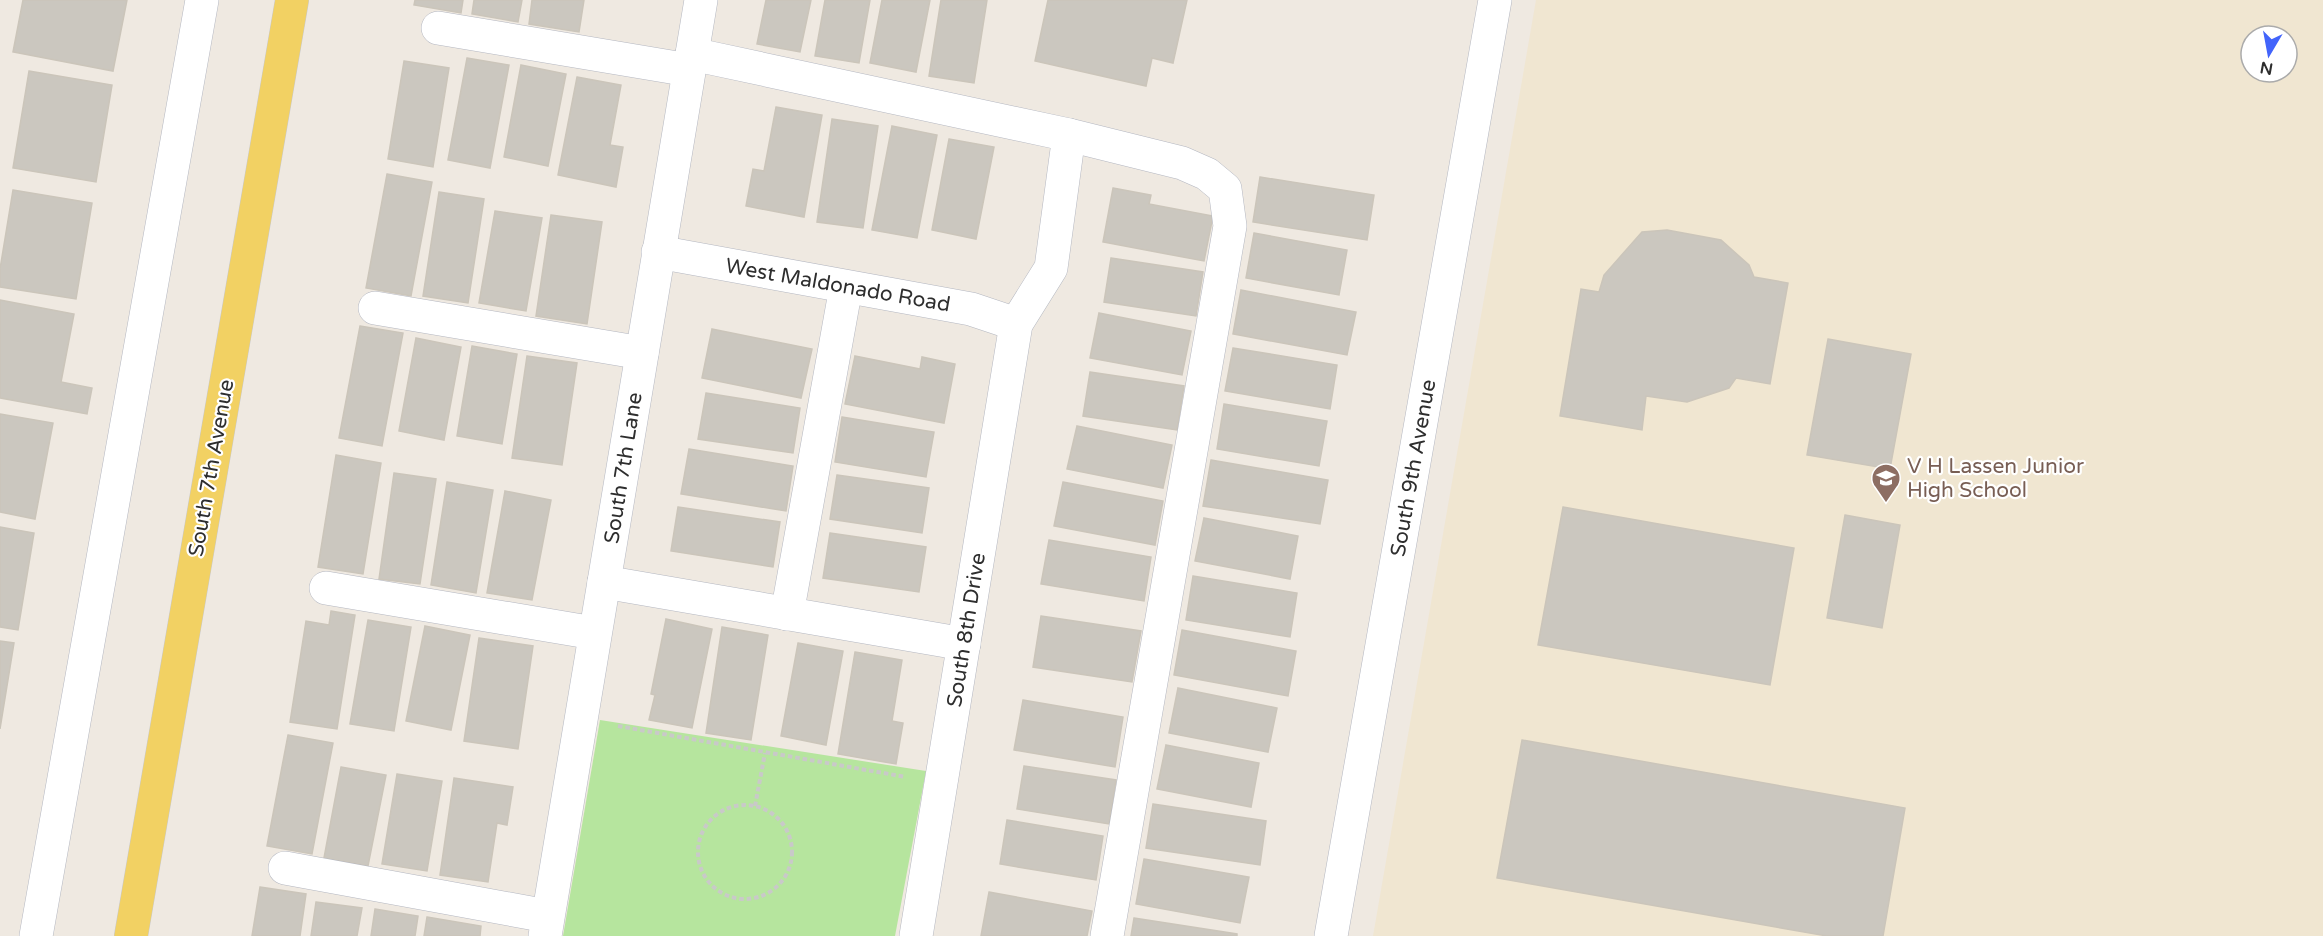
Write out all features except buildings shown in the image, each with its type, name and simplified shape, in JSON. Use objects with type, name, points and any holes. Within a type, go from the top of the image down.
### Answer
[{"type":"main road","name":"South 7th Avenue","points":[[131,936],[292,0]]},
{"type":"street","points":[[36,936],[202,0]]},
{"type":"street","name":"South 7th Lane","points":[[546,926],[700,0]]},
{"type":"street","name":"South 9th Avenue","points":[[1331,936],[1495,0]]},
{"type":"street","points":[[438,28],[690,62],[1069,135],[1182,163],[1207,174],[1225,189],[1230,226],[1107,936]]},
{"type":"street","points":[[1016,324],[1051,268],[1069,135]]},
{"type":"street","name":"West Maldonado Road","points":[[658,252],[972,309],[1016,324]]},
{"type":"street","points":[[787,614],[846,287]]},
{"type":"street","points":[[375,308],[642,353]]},
{"type":"street","name":"South 8th Drive","points":[[916,936],[1016,324]]},
{"type":"street","points":[[604,582],[964,644]]},
{"type":"street","points":[[326,588],[594,633]]},
{"type":"street","points":[[285,868],[546,926]]},
{"type":"path","points":[[616,726],[909,778]]},
{"type":"path","points":[[755,806],[765,753]]},
{"type":"path","points":[[739,805],[755,806],[773,813],[784,825],[791,841],[792,857],[788,873],[781,883],[768,893],[752,898],[736,898],[720,892],[708,881],[700,867],[698,851],[701,834],[710,820],[723,810],[739,805]]},
{"type":"shaded area","name":"V H Lassen Junior High School","points":[[1536,0],[2323,0],[2323,936],[1373,936]]},
{"type":"green space","points":[[600,720],[926,771],[895,936],[563,936]]},
{"type":"place","name":"V H Lassen Junior High School","points":[[1886,504]]}]
